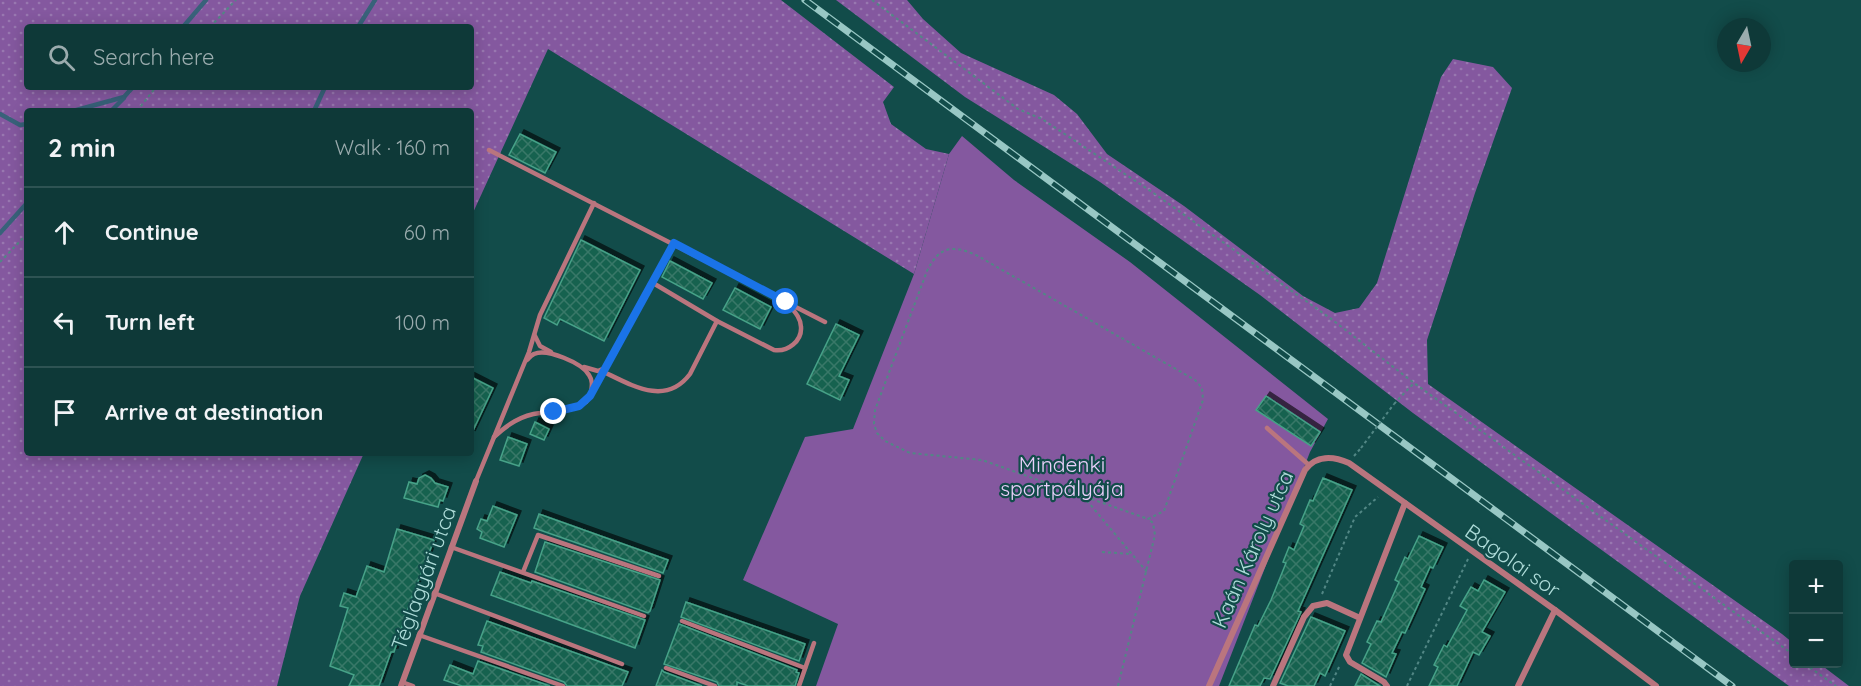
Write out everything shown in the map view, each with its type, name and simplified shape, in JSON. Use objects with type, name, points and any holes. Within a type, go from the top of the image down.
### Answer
[{"type":"street","name":"Kaán Károly utca","points":[[1209,686],[1309,465],[1319,459],[1332,458],[1349,463]]},
{"type":"street","name":"Bagolai sor","points":[[1349,463],[1555,610],[1656,686]]},
{"type":"street","name":"Téglagyári utca","points":[[402,684],[476,481]]},
{"type":"street","points":[[1387,686],[1350,662],[1346,657],[1346,651],[1405,503]]},
{"type":"street","points":[[1273,686],[1306,613],[1313,606],[1327,603],[1360,618]]},
{"type":"street","points":[[1518,686],[1555,610]]},
{"type":"lane","points":[[489,150],[825,322]]},
{"type":"lane","points":[[476,481],[525,362],[540,315],[594,203]]},
{"type":"lane","points":[[493,438],[505,427],[527,415],[568,410],[579,406],[590,396],[674,243]]},
{"type":"lane","points":[[653,283],[717,321],[774,350],[781,351],[796,343],[801,327],[799,318],[786,302]]},
{"type":"lane","points":[[535,332],[537,343],[553,354],[580,366],[598,371],[606,370],[643,390],[653,391],[674,387],[684,381],[690,374],[717,321]]},
{"type":"lane","points":[[525,362],[534,354],[544,352],[553,354]]},
{"type":"lane","points":[[580,366],[589,374],[592,384],[590,396]]},
{"type":"lane","points":[[1267,428],[1309,465]]},
{"type":"lane","points":[[524,572],[538,535],[659,576]]},
{"type":"lane","points":[[451,547],[644,616]]},
{"type":"lane","points":[[434,593],[622,664]]},
{"type":"lane","points":[[682,621],[805,668]]},
{"type":"lane","points":[[419,635],[562,686]]},
{"type":"lane","points":[[799,686],[814,643]]},
{"type":"lane","points":[[666,668],[715,686]]},
{"type":"lane","points":[[402,684],[413,686]]},
{"type":"path","points":[[213,24],[236,0]]},
{"type":"path","points":[[872,0],[1018,109],[1042,119],[1152,192],[1330,318],[1414,383],[1789,651]]},
{"type":"path","points":[[139,108],[154,90]]},
{"type":"path","points":[[0,262],[24,237]]},
{"type":"path","points":[[1118,686],[1155,535],[1153,523],[1148,519],[982,460],[910,453],[885,441],[874,424],[874,411],[927,271],[937,254],[944,249],[961,250],[976,255],[1194,380],[1202,388],[1203,400],[1164,511],[1148,519]]},
{"type":"path","points":[[1361,448],[1394,404],[1414,383]]},
{"type":"path","points":[[1083,496],[1147,572]]},
{"type":"path","points":[[1323,603],[1322,597],[1326,584],[1355,517],[1381,496]]},
{"type":"path","points":[[1407,686],[1472,551]]},
{"type":"path","points":[[1102,552],[1131,554]]},
{"type":"path","points":[[1330,686],[1346,651]]},
{"type":"path","points":[[1812,668],[1836,686]]},
{"type":"green space","points":[[0,0],[781,0],[894,87],[883,102],[891,124],[926,149],[949,154],[914,274],[548,49],[474,210],[474,108],[24,108],[24,456],[363,456],[300,596],[277,686],[0,686]]},
{"type":"green space","points":[[836,0],[907,0],[923,19],[961,53],[1054,95],[1077,114],[1107,154],[1184,206],[1303,296],[1335,313],[1359,308],[1377,283],[1441,77],[1453,59],[1493,67],[1512,88],[1427,340],[1428,384],[1782,634],[1789,640],[1789,668],[1825,668],[1849,686],[1789,686],[1413,413],[1260,295],[1100,182],[965,97]]},
{"type":"green space","name":"Mindenki sportpályája","points":[[962,136],[1014,180],[1130,262],[1328,419],[1310,452],[1219,686],[816,686],[838,624],[743,580],[805,437],[853,429],[914,274],[949,154]]},
{"type":"building","points":[[520,134],[556,152],[545,173],[509,155]]},
{"type":"building","points":[[581,240],[640,270],[604,341],[560,319],[557,325],[544,318]]},
{"type":"building","points":[[670,261],[712,283],[703,299],[662,277]]},
{"type":"building","points":[[735,288],[771,307],[760,329],[723,310]]},
{"type":"building","points":[[836,324],[859,335],[839,376],[849,380],[840,400],[807,384]]},
{"type":"building","points":[[474,378],[493,388],[474,429]]},
{"type":"building","points":[[1266,396],[1320,432],[1311,446],[1256,410]]},
{"type":"building","points":[[535,422],[549,429],[544,440],[530,434]]},
{"type":"building","points":[[508,437],[527,444],[519,466],[500,460]]},
{"type":"building","points":[[425,475],[435,483],[448,487],[438,507],[404,498],[409,482],[417,484],[419,478]]},
{"type":"building","points":[[1323,478],[1352,490],[1298,611],[1301,612],[1270,679],[1264,678],[1260,686],[1229,686],[1255,625],[1258,626],[1271,600],[1286,563],[1283,562],[1289,547],[1294,550],[1304,526],[1300,524]]},
{"type":"building","points":[[493,506],[517,515],[504,547],[480,538],[482,532],[477,529],[481,519],[487,521]]},
{"type":"building","points":[[539,514],[668,560],[663,573],[534,528]]},
{"type":"building","points":[[397,529],[434,540],[394,652],[391,652],[379,686],[349,686],[354,675],[330,666],[348,608],[340,606],[344,593],[356,597],[367,566],[384,572]]},
{"type":"building","points":[[1419,536],[1443,547],[1421,587],[1425,589],[1405,633],[1402,632],[1392,653],[1396,654],[1386,677],[1362,663],[1371,644],[1367,642],[1377,621],[1381,622],[1399,582],[1395,580],[1405,557],[1408,559]]},
{"type":"building","points":[[545,542],[660,580],[650,611],[648,613],[535,572]]},
{"type":"building","points":[[500,572],[645,620],[635,648],[491,595]]},
{"type":"building","points":[[1484,580],[1505,592],[1482,632],[1490,636],[1479,655],[1473,652],[1457,686],[1429,686],[1438,667],[1434,665],[1444,645],[1447,647],[1467,610],[1460,606],[1471,587],[1478,591]]},
{"type":"building","points":[[686,602],[805,644],[799,661],[681,617]]},
{"type":"building","points":[[1311,617],[1345,631],[1325,676],[1320,673],[1314,686],[1288,686],[1280,683]]},
{"type":"building","points":[[487,621],[628,672],[622,686],[567,686],[564,682],[481,652],[483,646],[478,645]]},
{"type":"building","points":[[679,624],[797,670],[796,672],[799,673],[795,686],[748,686],[737,682],[737,686],[719,686],[717,682],[664,664]]},
{"type":"building","points":[[478,661],[550,686],[462,686],[444,680],[450,665],[473,674]]},
{"type":"building","points":[[662,670],[664,672],[702,686],[656,686]]},
{"type":"building","points":[[1361,674],[1380,686],[1355,686]]},
{"type":"waterway","points":[[186,24],[206,0]]},
{"type":"waterway","points":[[360,24],[375,0]]},
{"type":"waterway","points":[[84,108],[124,97],[130,90]]},
{"type":"waterway","points":[[315,108],[324,90]]},
{"type":"waterway","points":[[114,108],[124,98]]},
{"type":"waterway","points":[[0,114],[20,125],[24,124]]},
{"type":"waterway","points":[[0,233],[24,206]]},
{"type":"railway","points":[[805,0],[1732,686]]},
{"type":"route","points":[[554,412],[568,410],[586,402],[674,243],[786,302]]}]
